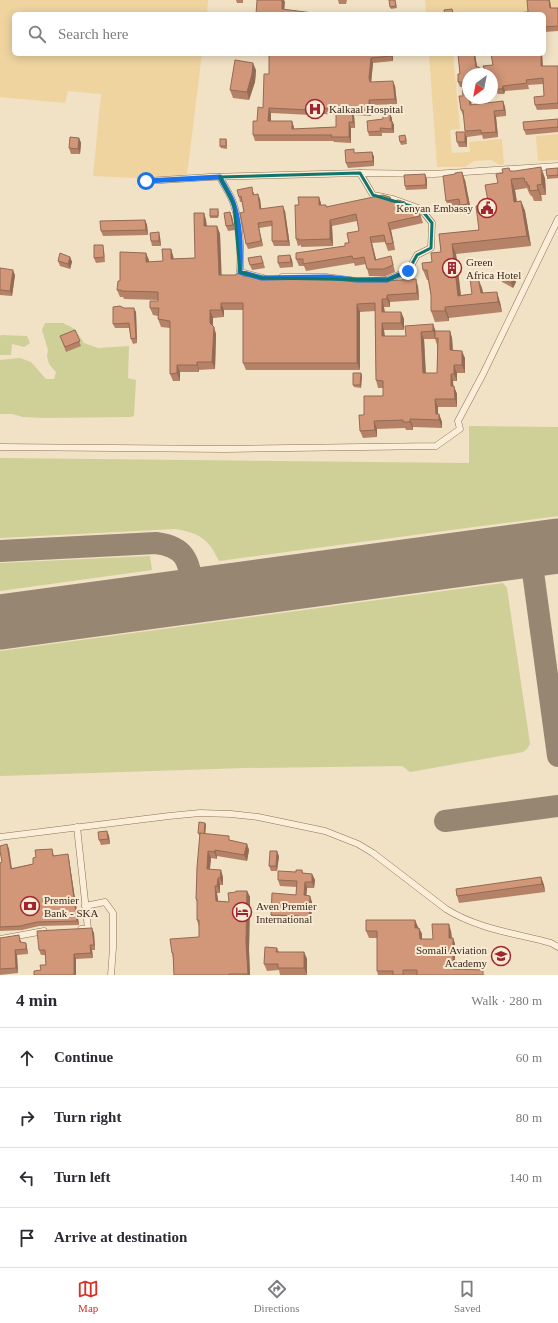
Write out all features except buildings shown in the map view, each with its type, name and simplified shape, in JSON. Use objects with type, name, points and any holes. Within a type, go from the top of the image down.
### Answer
[{"type":"street","points":[[146,181],[220,177],[360,173],[434,174],[558,166]]},
{"type":"street","points":[[277,278],[326,277],[357,280],[387,280],[408,271],[417,255],[431,248],[432,223],[421,209],[398,200],[373,195],[360,173]]},
{"type":"street","points":[[220,177],[234,205],[239,230],[241,258],[240,272],[262,278],[269,278]]},
{"type":"street","points":[[0,446],[225,449],[436,446],[460,429],[458,421],[483,374],[558,219]]},
{"type":"street","points":[[0,837],[169,816],[208,813],[258,817],[325,831],[358,844],[373,852],[446,909],[456,915],[488,928],[545,941],[558,947]]},
{"type":"street","points":[[74,929],[88,929],[77,827]]},
{"type":"street","points":[[85,906],[105,902],[113,914],[111,975]]},
{"type":"street","points":[[0,939],[39,931],[53,931]]},
{"type":"highlighted area","points":[[360,173],[373,195],[421,209],[432,223],[431,248],[417,255],[408,271],[387,280],[262,278],[240,272],[234,205],[220,177]]},
{"type":"green space","points":[[45,323],[63,323],[75,329],[84,343],[98,348],[129,346],[128,378],[136,380],[134,415],[132,417],[42,418],[0,414],[0,360],[20,358],[31,362],[46,379],[54,379],[56,372],[49,364],[47,356],[48,350],[42,330]]},
{"type":"green space","points":[[1,335],[27,336],[30,343],[24,347],[12,344],[11,355],[0,355]]},
{"type":"green space","points":[[469,426],[558,427],[558,516],[219,561],[211,547],[202,538],[190,532],[175,529],[0,538],[0,458],[469,463]]},
{"type":"green space","points":[[150,556],[152,570],[0,591],[0,563]]},
{"type":"green space","points":[[503,583],[507,588],[530,744],[523,752],[410,772],[402,766],[245,768],[0,776],[0,651]]},
{"type":"sand","points":[[0,0],[208,0],[207,12],[12,12],[12,56],[202,56],[187,175],[133,178],[93,176],[101,94],[68,91],[65,103],[0,97]]},
{"type":"sand","points":[[425,0],[558,0],[558,9],[521,12],[426,12]]},
{"type":"sand","points":[[429,56],[453,56],[460,129],[450,130],[452,153],[470,152],[469,142],[502,139],[504,164],[500,165],[491,160],[474,161],[465,167],[437,167]]},
{"type":"sand","points":[[558,134],[558,160],[538,161],[536,136]]},
{"type":"taxiway","points":[[0,551],[156,543],[167,545],[176,549],[186,560],[191,576],[194,595]]},
{"type":"taxiway","points":[[530,550],[558,756]]},
{"type":"taxiway","points":[[445,821],[558,806]]},
{"type":"runway","points":[[0,622],[558,546]]},
{"type":"place","name":"Kalkaal Hospital","points":[[315,109]]},
{"type":"place","name":"Kenyan Embassy","points":[[487,208]]},
{"type":"place","name":"Green Africa Hotel","points":[[452,268]]},
{"type":"place","name":"Premier Bank - SKA","points":[[30,906]]},
{"type":"place","name":"Aven Premier International","points":[[242,912]]},
{"type":"place","name":"Somali Aviation Academy","points":[[501,956]]},
{"type":"route","points":[[146,181],[220,177],[234,205],[239,230],[241,258],[240,272],[262,278],[326,277],[357,280],[387,280],[408,271]]}]
